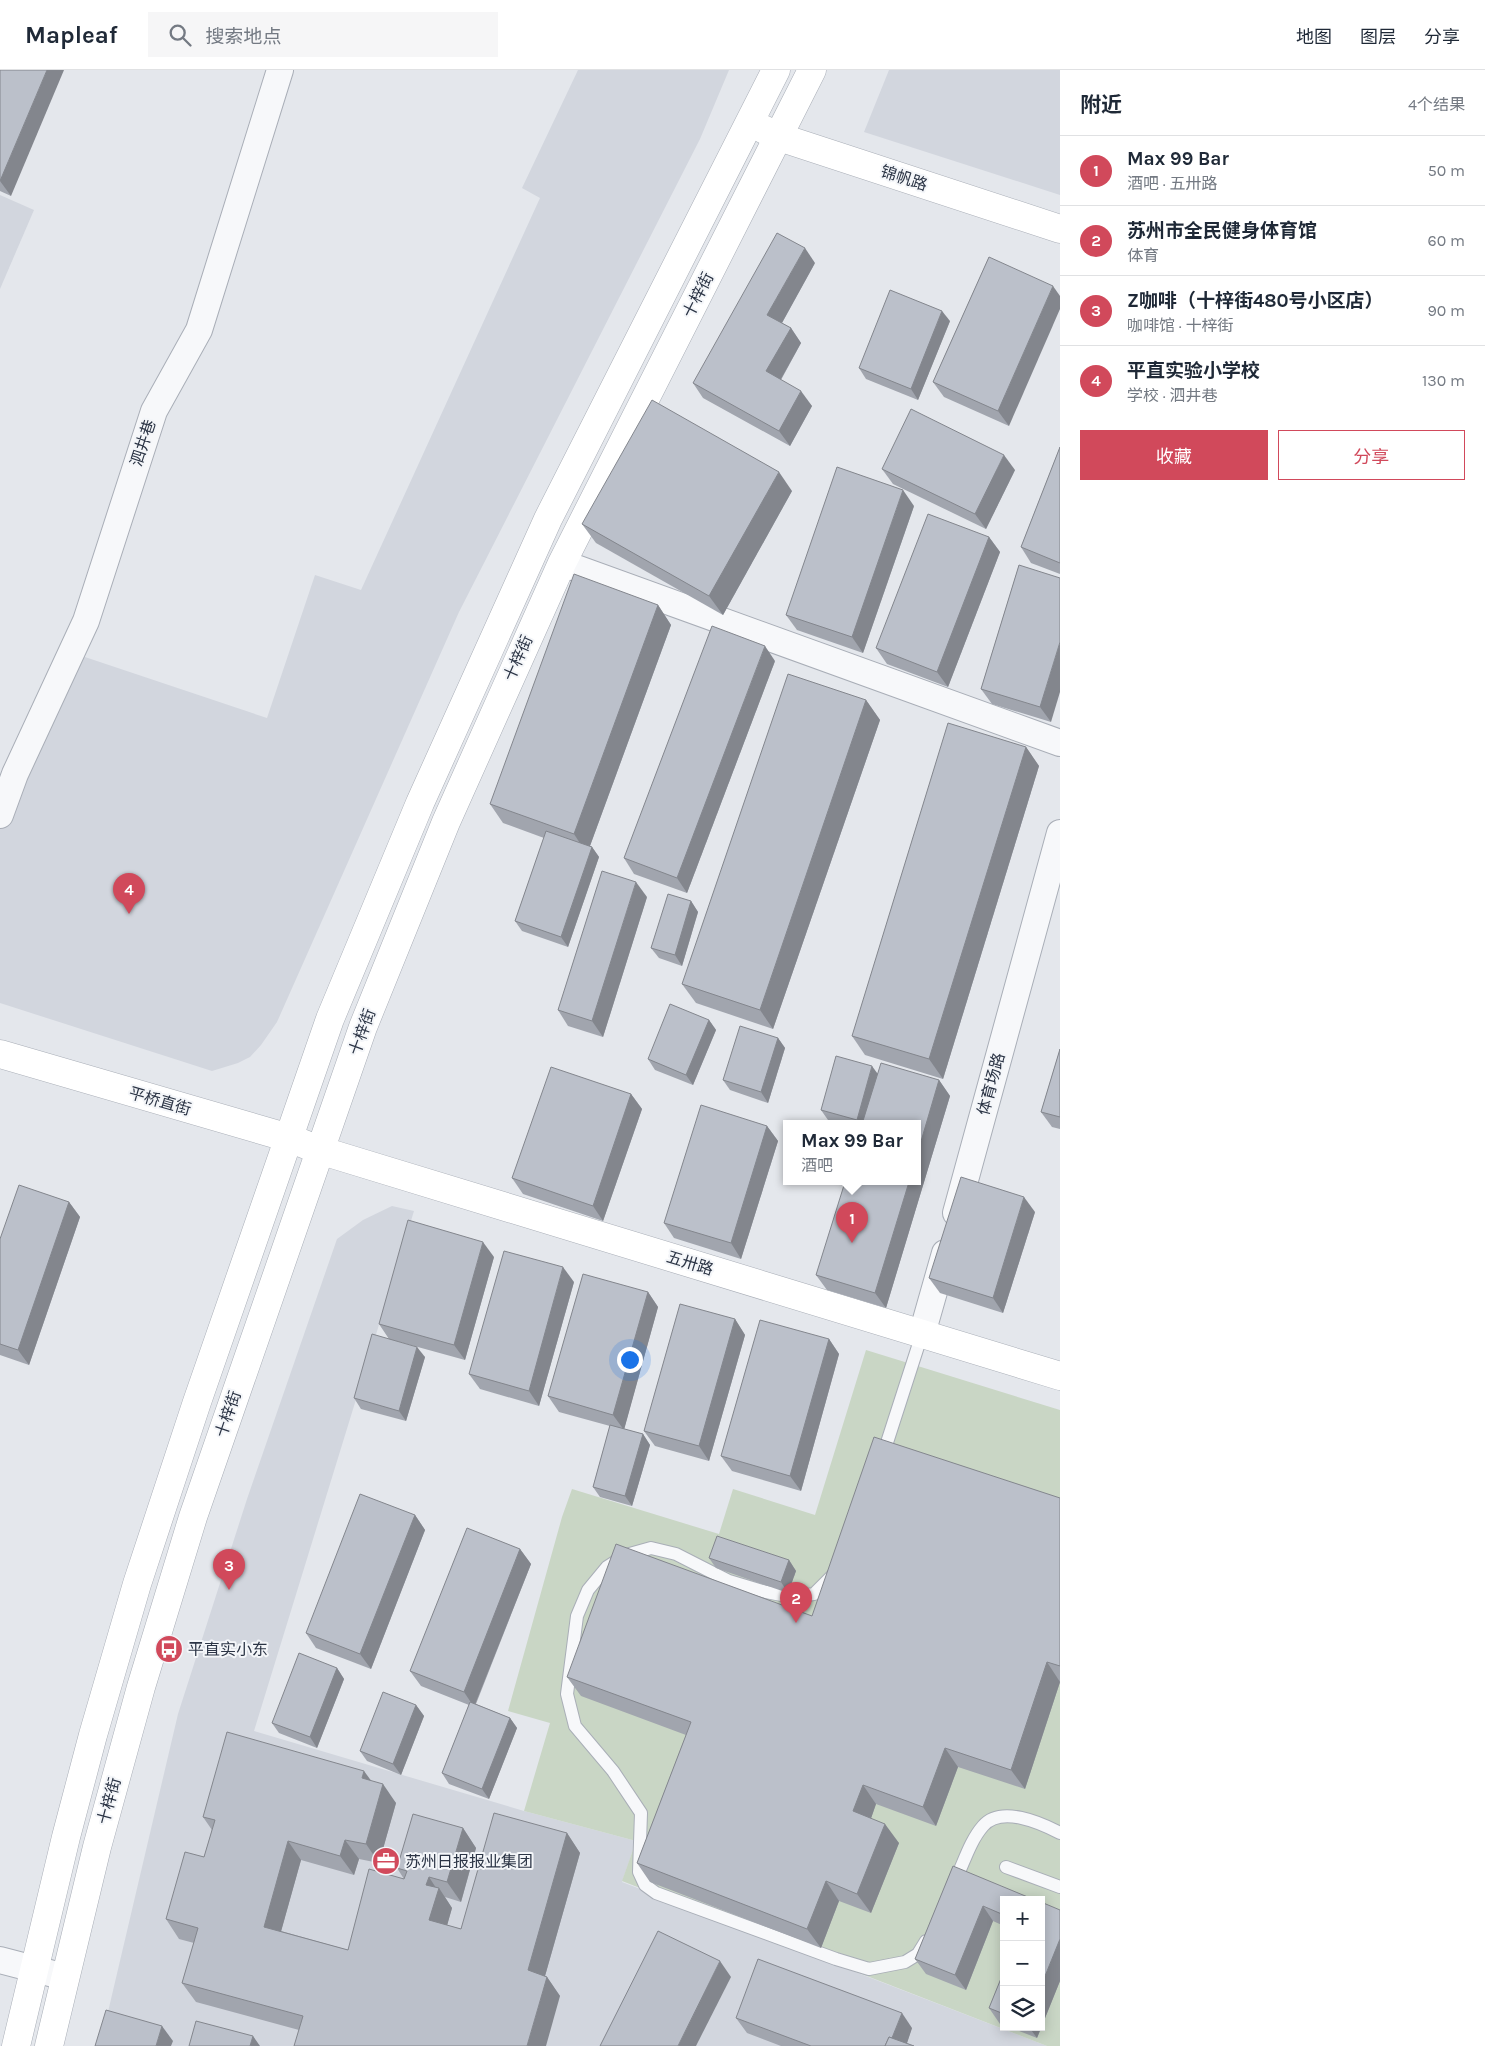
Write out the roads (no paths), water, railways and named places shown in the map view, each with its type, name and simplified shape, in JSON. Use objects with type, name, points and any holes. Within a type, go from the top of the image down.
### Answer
[{"type":"main road","name":"十梓街","points":[[16,2046],[92,1735],[137,1584],[197,1402],[334,1010],[487,652],[548,519],[776,70]]},
{"type":"main road","name":"十梓街","points":[[49,2046],[97,1847],[125,1743],[190,1526],[363,1027],[406,918],[472,762],[562,563],[812,70]]},
{"type":"main road","name":"锦帆路","points":[[750,123],[779,136],[1060,229]]},
{"type":"main road","name":"平桥直街","points":[[0,1054],[289,1138],[319,1150]]},
{"type":"main road","name":"五卅路","points":[[319,1150],[1060,1376]]},
{"type":"street","name":"泗井巷","points":[[0,814],[15,774],[86,621],[154,411],[199,330],[280,70]]},
{"type":"street","points":[[562,563],[1060,743]]},
{"type":"street","name":"体育场路","points":[[922,1334],[1060,833]]},
{"type":"street","points":[[0,1960],[65,1977]]},
{"type":"lane","points":[[877,1473],[922,1334]]},
{"type":"lane","points":[[839,1566],[831,1578],[814,1594],[792,1597],[766,1592],[729,1581],[676,1554],[651,1548],[626,1555],[607,1566],[588,1590],[577,1616],[567,1694],[575,1726],[613,1771],[641,1813],[639,1872],[645,1885],[656,1893],[868,1969],[905,1962],[918,1954],[930,1933]]},
{"type":"lane","points":[[946,1899],[974,1839],[984,1824],[998,1818],[1020,1816],[1060,1833]]},
{"type":"lane","points":[[1006,1866],[1060,1887]]},
{"type":"place","name":"平直实验小学校","points":[[129,914]]},
{"type":"place","name":"Max 99 Bar","points":[[852,1243]]},
{"type":"place","name":"Z咖啡（十梓街480号小区店）","points":[[229,1590]]},
{"type":"place","name":"苏州市全民健身体育馆","points":[[796,1623]]},
{"type":"place","name":"平直实小东","points":[[169,1649]]},
{"type":"place","name":"苏州日报报业集团","points":[[386,1861]]}]
